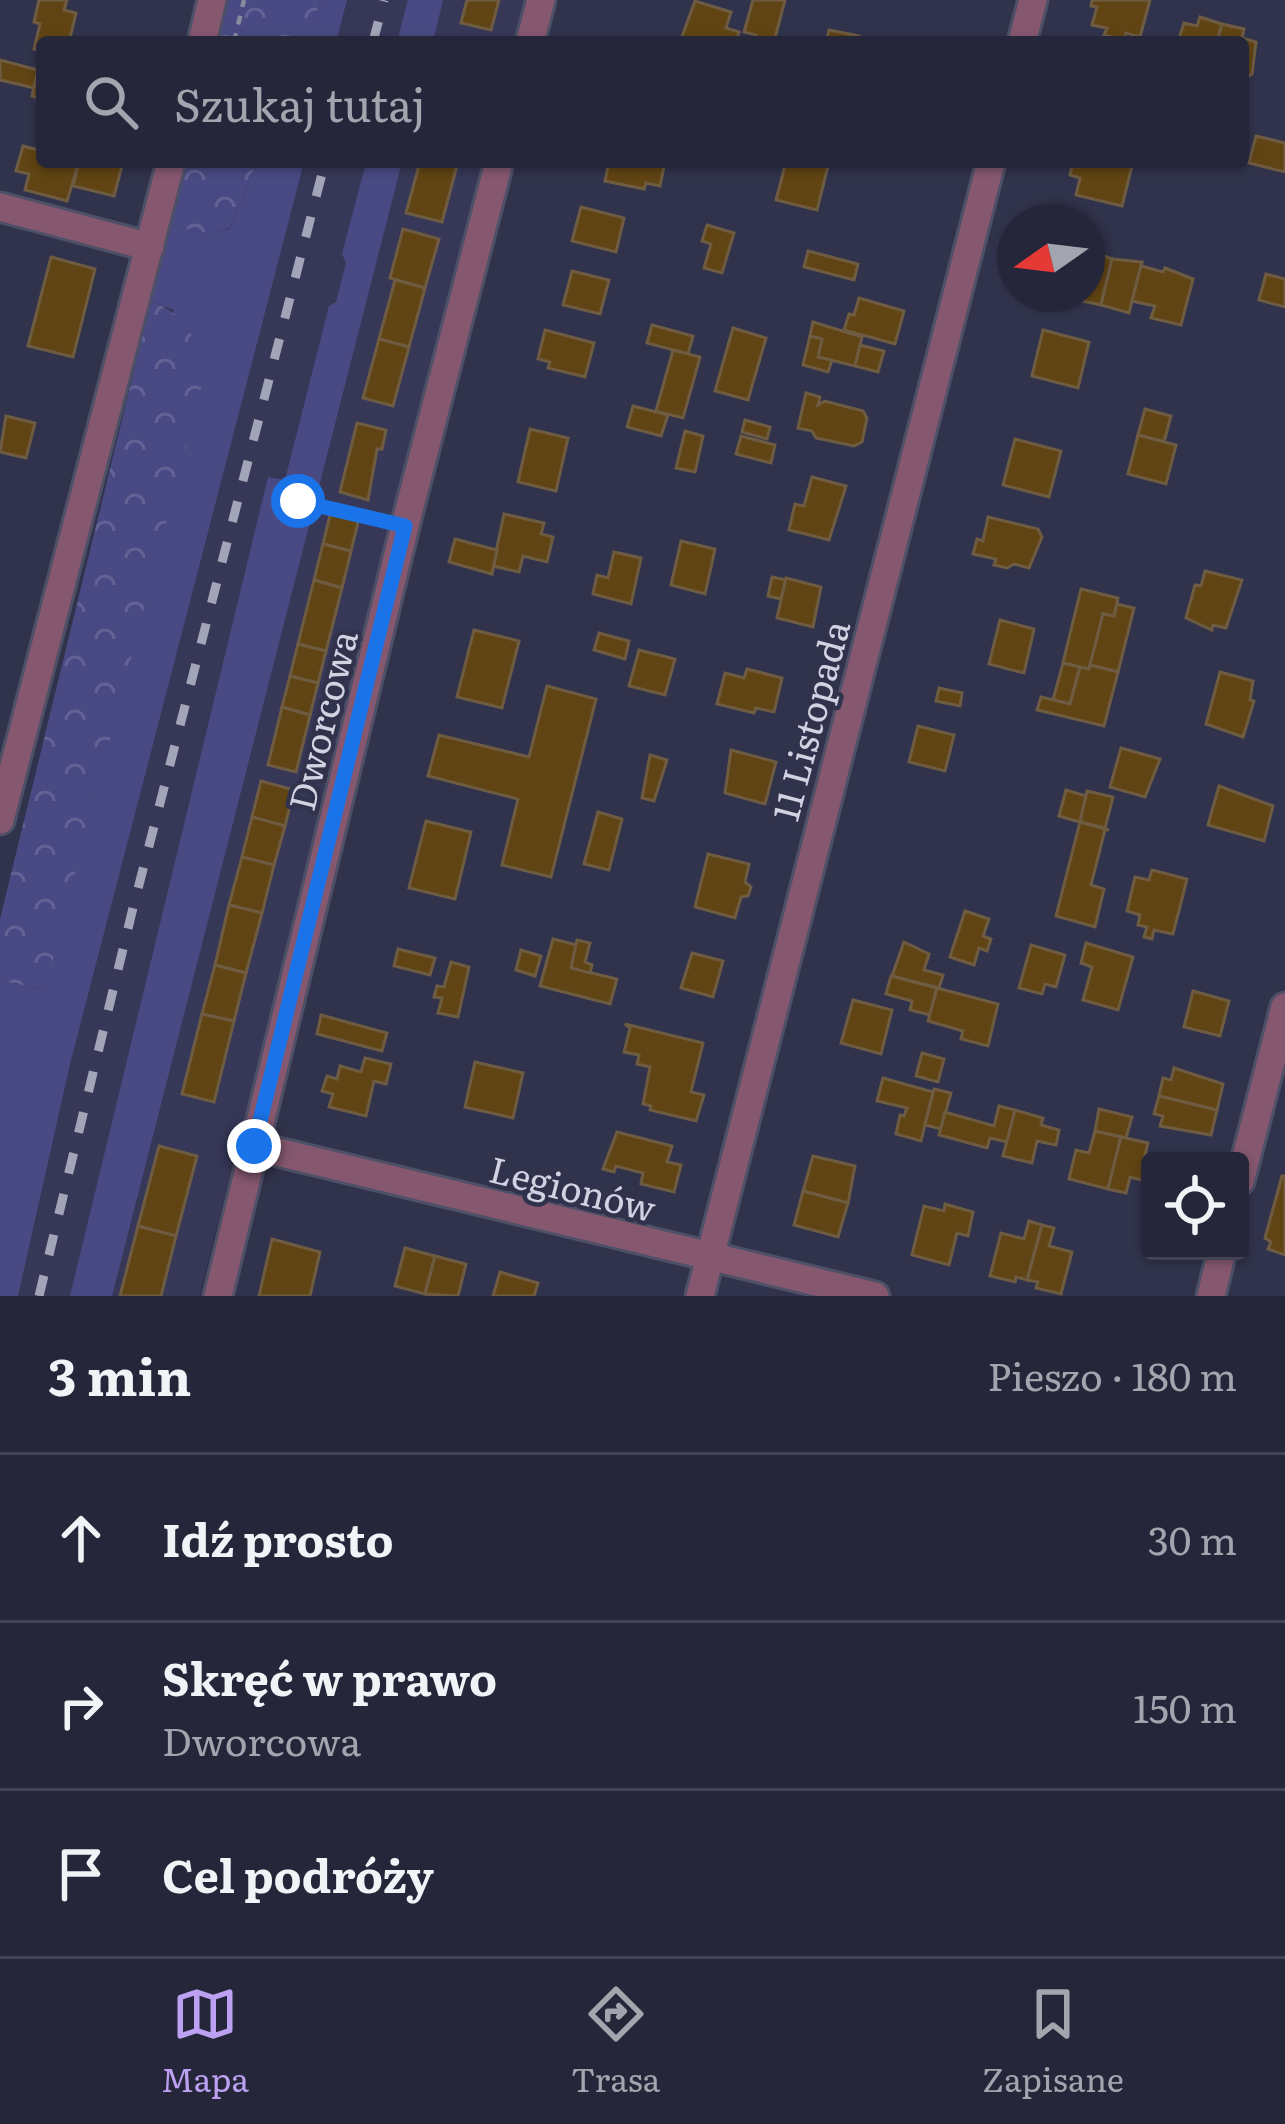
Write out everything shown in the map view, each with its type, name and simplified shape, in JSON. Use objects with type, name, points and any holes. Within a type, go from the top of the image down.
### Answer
[{"type":"street","points":[[203,36],[212,0]]},
{"type":"street","points":[[532,36],[541,0]]},
{"type":"street","points":[[1024,36],[1033,0]]},
{"type":"street","points":[[0,820],[170,168]]},
{"type":"street","name":"Dworcowa","points":[[218,1296],[405,526],[497,168]]},
{"type":"street","name":"11 Listopada","points":[[700,1296],[989,168]]},
{"type":"street","points":[[0,207],[150,247]]},
{"type":"street","points":[[1249,1154],[1276,1075],[1285,1007]]},
{"type":"street","name":"Legionów","points":[[254,1146],[875,1296]]},
{"type":"street","points":[[1211,1296],[1220,1260]]},
{"type":"path","points":[[235,36],[244,0]]},
{"type":"path","points":[[286,477],[298,501],[405,526]]},
{"type":"shaded area","points":[[228,0],[527,0],[518,36],[219,36]]},
{"type":"shaded area","points":[[186,168],[484,168],[199,1296],[0,1296],[0,919]]},
{"type":"green space","points":[[228,0],[321,0],[307,36],[219,36]]},
{"type":"green space","points":[[321,0],[347,0],[338,36],[307,36]]},
{"type":"green space","points":[[408,0],[443,0],[434,36],[399,36]]},
{"type":"green space","points":[[186,168],[255,168],[230,228],[212,234],[171,226]]},
{"type":"green space","points":[[255,168],[302,168],[70,1064],[18,1296],[0,1296],[0,980],[44,990],[174,310],[151,301],[171,226],[211,234],[230,229]]},
{"type":"green space","points":[[364,168],[400,168],[112,1296],[70,1296],[268,477],[285,480],[329,306],[336,302],[346,263],[342,254]]},
{"type":"green space","points":[[151,301],[176,315],[191,335],[201,388],[45,990],[0,980],[0,919]]},
{"type":"building","points":[[39,0],[67,0],[64,10],[76,13],[70,36],[37,36],[40,24],[34,22]]},
{"type":"building","points":[[467,0],[499,0],[491,30],[461,23]]},
{"type":"building","points":[[753,0],[785,0],[776,36],[744,32]]},
{"type":"building","points":[[1092,0],[1150,0],[1140,36],[1104,35],[1107,28],[1092,25],[1097,7],[1091,6]]},
{"type":"building","points":[[695,1],[731,12],[726,28],[739,32],[738,36],[682,36]]},
{"type":"building","points":[[1200,17],[1222,24],[1219,36],[1180,36],[1184,23],[1197,26]]},
{"type":"building","points":[[1222,24],[1244,29],[1242,36],[1219,36]]},
{"type":"building","points":[[829,30],[859,36],[828,36]]},
{"type":"building","points":[[1249,40],[1256,42],[1249,76]]},
{"type":"building","points":[[0,60],[36,69],[34,88],[0,80]]},
{"type":"building","points":[[1256,136],[1285,143],[1285,172],[1249,163]]},
{"type":"building","points":[[23,146],[36,149],[36,168],[77,168],[67,201],[25,190],[29,174],[16,171]]},
{"type":"building","points":[[78,168],[121,168],[114,196],[73,186]]},
{"type":"building","points":[[418,168],[456,168],[442,222],[406,213]]},
{"type":"building","points":[[608,168],[664,168],[660,186],[646,183],[644,189],[605,181]]},
{"type":"building","points":[[784,168],[828,168],[817,210],[776,200]]},
{"type":"building","points":[[1072,168],[1132,168],[1122,206],[1076,195],[1080,178],[1070,175]]},
{"type":"building","points":[[581,207],[624,218],[616,252],[572,241]]},
{"type":"building","points":[[707,225],[734,233],[722,273],[704,268],[711,244],[702,241]]},
{"type":"building","points":[[403,229],[439,239],[425,288],[390,278]]},
{"type":"building","points":[[808,251],[858,264],[854,280],[804,267]]},
{"type":"building","points":[[1105,256],[1112,259],[1105,288]]},
{"type":"building","points":[[51,257],[95,269],[73,357],[28,346]]},
{"type":"building","points":[[1112,259],[1142,262],[1129,313],[1105,306]]},
{"type":"building","points":[[1141,266],[1163,272],[1165,268],[1193,279],[1181,325],[1151,318],[1155,306],[1132,301]]},
{"type":"building","points":[[572,271],[609,280],[600,314],[563,305]]},
{"type":"building","points":[[1266,274],[1285,279],[1285,307],[1259,300]]},
{"type":"building","points":[[395,280],[425,288],[409,347],[379,339]]},
{"type":"building","points":[[859,298],[904,311],[895,344],[844,330]]},
{"type":"building","points":[[813,322],[862,337],[855,366],[818,357],[822,339],[810,336]]},
{"type":"building","points":[[652,325],[693,336],[688,354],[647,343]]},
{"type":"building","points":[[733,328],[766,338],[748,400],[715,391]]},
{"type":"building","points":[[545,330],[594,343],[585,377],[548,368],[550,362],[538,359]]},
{"type":"building","points":[[1043,330],[1089,342],[1078,388],[1032,376]]},
{"type":"building","points":[[810,336],[822,339],[818,357],[832,360],[828,372],[803,365]]},
{"type":"building","points":[[379,339],[409,347],[393,406],[363,398]]},
{"type":"building","points":[[860,345],[884,351],[878,372],[855,366]]},
{"type":"building","points":[[673,350],[700,357],[683,418],[656,411]]},
{"type":"building","points":[[806,393],[820,397],[818,405],[825,401],[863,411],[867,418],[862,442],[854,446],[816,438],[812,431],[798,428]]},
{"type":"building","points":[[633,406],[668,415],[661,436],[627,427]]},
{"type":"building","points":[[1145,409],[1171,416],[1164,442],[1138,435]]},
{"type":"building","points":[[6,416],[35,423],[26,458],[0,452]]},
{"type":"building","points":[[745,420],[770,427],[767,439],[742,432]]},
{"type":"building","points":[[357,423],[386,430],[382,449],[377,449],[368,500],[340,492]]},
{"type":"building","points":[[530,429],[568,438],[556,491],[518,482]]},
{"type":"building","points":[[685,431],[703,436],[695,472],[676,468]]},
{"type":"building","points":[[1138,435],[1176,445],[1166,484],[1128,474]]},
{"type":"building","points":[[741,436],[775,445],[771,463],[736,454]]},
{"type":"building","points":[[1015,439],[1061,451],[1049,497],[1003,485]]},
{"type":"building","points":[[812,477],[846,486],[829,540],[789,530],[795,504],[804,506]]},
{"type":"building","points":[[332,507],[360,514],[351,551],[323,544]]},
{"type":"building","points":[[504,514],[544,523],[541,534],[553,537],[547,562],[523,556],[519,572],[493,566]]},
{"type":"building","points":[[988,517],[1038,529],[1042,537],[1029,568],[994,565],[996,559],[973,554],[977,539],[983,541]]},
{"type":"building","points":[[455,539],[497,550],[492,574],[449,562]]},
{"type":"building","points":[[681,541],[715,549],[705,594],[671,585]]},
{"type":"building","points":[[323,544],[351,551],[342,588],[314,580]]},
{"type":"building","points":[[614,552],[641,558],[631,604],[593,594],[597,575],[608,578]]},
{"type":"building","points":[[1205,571],[1242,580],[1226,628],[1213,625],[1212,630],[1186,618],[1195,585],[1201,586]]},
{"type":"building","points":[[772,577],[786,580],[781,599],[768,596]]},
{"type":"building","points":[[786,578],[821,587],[813,627],[777,618]]},
{"type":"building","points":[[314,580],[342,588],[326,651],[298,644]]},
{"type":"building","points":[[1081,589],[1118,598],[1114,616],[1103,614],[1089,669],[1063,663]]},
{"type":"building","points":[[1117,604],[1134,608],[1118,672],[1090,665],[1103,614],[1114,616]]},
{"type":"building","points":[[1000,620],[1034,629],[1024,673],[989,664]]},
{"type":"building","points":[[474,630],[519,641],[502,708],[457,697]]},
{"type":"building","points":[[599,633],[629,641],[625,659],[594,650]]},
{"type":"building","points":[[298,644],[326,651],[318,683],[290,676]]},
{"type":"building","points":[[639,650],[675,659],[665,695],[629,686]]},
{"type":"building","points":[[1063,663],[1080,667],[1070,704],[1053,700]]},
{"type":"building","points":[[1090,665],[1118,672],[1104,726],[1037,710],[1041,697],[1070,704],[1080,667],[1089,669]]},
{"type":"building","points":[[747,669],[782,678],[774,712],[756,708],[754,713],[717,704],[725,673],[744,678]]},
{"type":"building","points":[[1220,672],[1253,681],[1250,700],[1254,701],[1243,737],[1206,724]]},
{"type":"building","points":[[290,676],[318,683],[310,715],[282,707]]},
{"type":"building","points":[[547,686],[596,699],[551,877],[502,865],[518,799],[428,776],[439,735],[529,757]]},
{"type":"building","points":[[939,688],[962,693],[960,706],[936,701]]},
{"type":"building","points":[[282,707],[310,715],[296,772],[268,765]]},
{"type":"building","points":[[918,726],[954,735],[945,771],[909,762]]},
{"type":"building","points":[[1121,748],[1160,759],[1145,797],[1110,787]]},
{"type":"building","points":[[731,750],[776,762],[765,804],[725,793]]},
{"type":"building","points":[[650,755],[667,760],[654,801],[642,798]]},
{"type":"building","points":[[261,781],[294,790],[285,826],[252,817]]},
{"type":"building","points":[[1219,786],[1273,806],[1264,841],[1208,825]]},
{"type":"building","points":[[1066,790],[1086,796],[1080,822],[1059,816]]},
{"type":"building","points":[[1087,791],[1113,797],[1105,828],[1080,822]]},
{"type":"building","points":[[598,812],[622,819],[609,870],[584,864]]},
{"type":"building","points":[[252,817],[285,826],[274,865],[242,857]]},
{"type":"building","points":[[426,821],[471,832],[455,899],[409,888]]},
{"type":"building","points":[[1080,822],[1109,830],[1105,830],[1091,885],[1104,889],[1095,927],[1056,916]]},
{"type":"building","points":[[708,854],[749,864],[745,882],[751,887],[748,896],[741,897],[735,918],[695,907]]},
{"type":"building","points":[[242,857],[274,865],[262,913],[229,905]]},
{"type":"building","points":[[1152,870],[1187,879],[1173,934],[1154,930],[1152,939],[1144,937],[1147,927],[1138,925],[1140,915],[1127,911],[1135,877],[1149,880]]},
{"type":"building","points":[[229,905],[262,913],[246,973],[215,965]]},
{"type":"building","points":[[965,911],[989,919],[983,936],[991,939],[987,951],[979,948],[974,965],[950,957]]},
{"type":"building","points":[[553,939],[577,945],[571,968],[617,979],[610,1004],[540,986]]},
{"type":"building","points":[[577,940],[590,943],[585,962],[592,965],[590,973],[571,968]]},
{"type":"building","points":[[904,942],[929,954],[924,970],[943,975],[939,988],[892,976]]},
{"type":"building","points":[[1086,943],[1133,957],[1118,1010],[1083,1000],[1092,967],[1081,963]]},
{"type":"building","points":[[1031,945],[1065,955],[1056,987],[1045,984],[1042,994],[1019,988]]},
{"type":"building","points":[[398,949],[435,958],[430,975],[394,966]]},
{"type":"building","points":[[521,950],[541,956],[535,976],[516,970]]},
{"type":"building","points":[[692,953],[723,961],[713,997],[681,988]]},
{"type":"building","points":[[451,962],[469,967],[458,1017],[438,1013],[442,998],[434,997],[437,986],[444,987]]},
{"type":"building","points":[[215,965],[246,973],[234,1021],[202,1014]]},
{"type":"building","points":[[891,976],[937,988],[930,1015],[910,1010],[912,1001],[886,994]]},
{"type":"building","points":[[937,988],[998,1004],[988,1046],[961,1039],[963,1031],[928,1021]]},
{"type":"building","points":[[1193,991],[1229,1001],[1220,1036],[1184,1027]]},
{"type":"building","points":[[853,1000],[892,1010],[881,1054],[841,1043]]},
{"type":"building","points":[[202,1014],[234,1021],[214,1102],[182,1094]]},
{"type":"building","points":[[321,1015],[387,1033],[382,1051],[317,1034]]},
{"type":"building","points":[[625,1024],[703,1043],[691,1092],[704,1095],[696,1121],[643,1104],[650,1067],[637,1064],[639,1055],[624,1052],[630,1028]]},
{"type":"building","points":[[922,1053],[944,1059],[938,1082],[916,1076]]},
{"type":"building","points":[[365,1058],[391,1064],[386,1084],[374,1081],[366,1116],[329,1107],[333,1094],[322,1091],[327,1076],[337,1079],[340,1066],[361,1072]]},
{"type":"building","points":[[475,1062],[523,1073],[513,1118],[465,1107]]},
{"type":"building","points":[[1174,1068],[1223,1084],[1217,1110],[1159,1096],[1163,1078],[1171,1080]]},
{"type":"building","points":[[883,1078],[933,1092],[921,1141],[896,1134],[900,1115],[907,1108],[877,1101]]},
{"type":"building","points":[[934,1089],[951,1093],[941,1129],[925,1125]]},
{"type":"building","points":[[1159,1096],[1217,1110],[1211,1135],[1160,1126],[1163,1116],[1154,1114]]},
{"type":"building","points":[[999,1106],[1015,1110],[1007,1142],[990,1138],[987,1148],[939,1135],[945,1112],[994,1126]]},
{"type":"building","points":[[1099,1109],[1132,1117],[1126,1138],[1095,1131]]},
{"type":"building","points":[[1015,1110],[1043,1118],[1041,1125],[1059,1130],[1056,1145],[1037,1141],[1032,1163],[1003,1156]]},
{"type":"building","points":[[1095,1131],[1121,1137],[1108,1189],[1069,1179],[1076,1150],[1089,1153]]},
{"type":"building","points":[[617,1132],[672,1146],[667,1162],[681,1165],[674,1192],[641,1184],[643,1173],[616,1166],[614,1172],[603,1169]]},
{"type":"building","points":[[1121,1137],[1148,1143],[1146,1152],[1141,1152],[1141,1180],[1130,1177],[1126,1193],[1108,1189]]},
{"type":"building","points":[[159,1146],[197,1156],[176,1236],[138,1226]]},
{"type":"building","points":[[813,1156],[855,1166],[848,1203],[803,1191]]},
{"type":"building","points":[[1282,1176],[1285,1255],[1268,1249],[1271,1242],[1265,1238]]},
{"type":"building","points":[[803,1191],[848,1203],[838,1237],[794,1225]]},
{"type":"building","points":[[945,1204],[973,1212],[968,1236],[957,1233],[949,1265],[912,1255],[924,1206],[944,1211]]},
{"type":"building","points":[[1029,1221],[1042,1225],[1027,1280],[990,1276],[1001,1233],[1024,1239]]},
{"type":"building","points":[[1042,1225],[1054,1228],[1049,1246],[1072,1252],[1061,1294],[1036,1288],[1038,1282],[1027,1280]]},
{"type":"building","points":[[138,1226],[176,1236],[161,1296],[120,1296]]},
{"type":"building","points":[[272,1239],[320,1252],[310,1296],[259,1296]]},
{"type":"building","points":[[405,1248],[435,1256],[425,1294],[395,1286]]},
{"type":"building","points":[[435,1256],[466,1264],[458,1296],[425,1294]]},
{"type":"building","points":[[500,1272],[538,1283],[534,1296],[493,1296]]},
{"type":"railway","points":[[375,36],[384,0]]},
{"type":"railway","points":[[39,1296],[132,912],[323,168]]},
{"type":"route","points":[[254,1146],[405,526],[298,501]]}]
